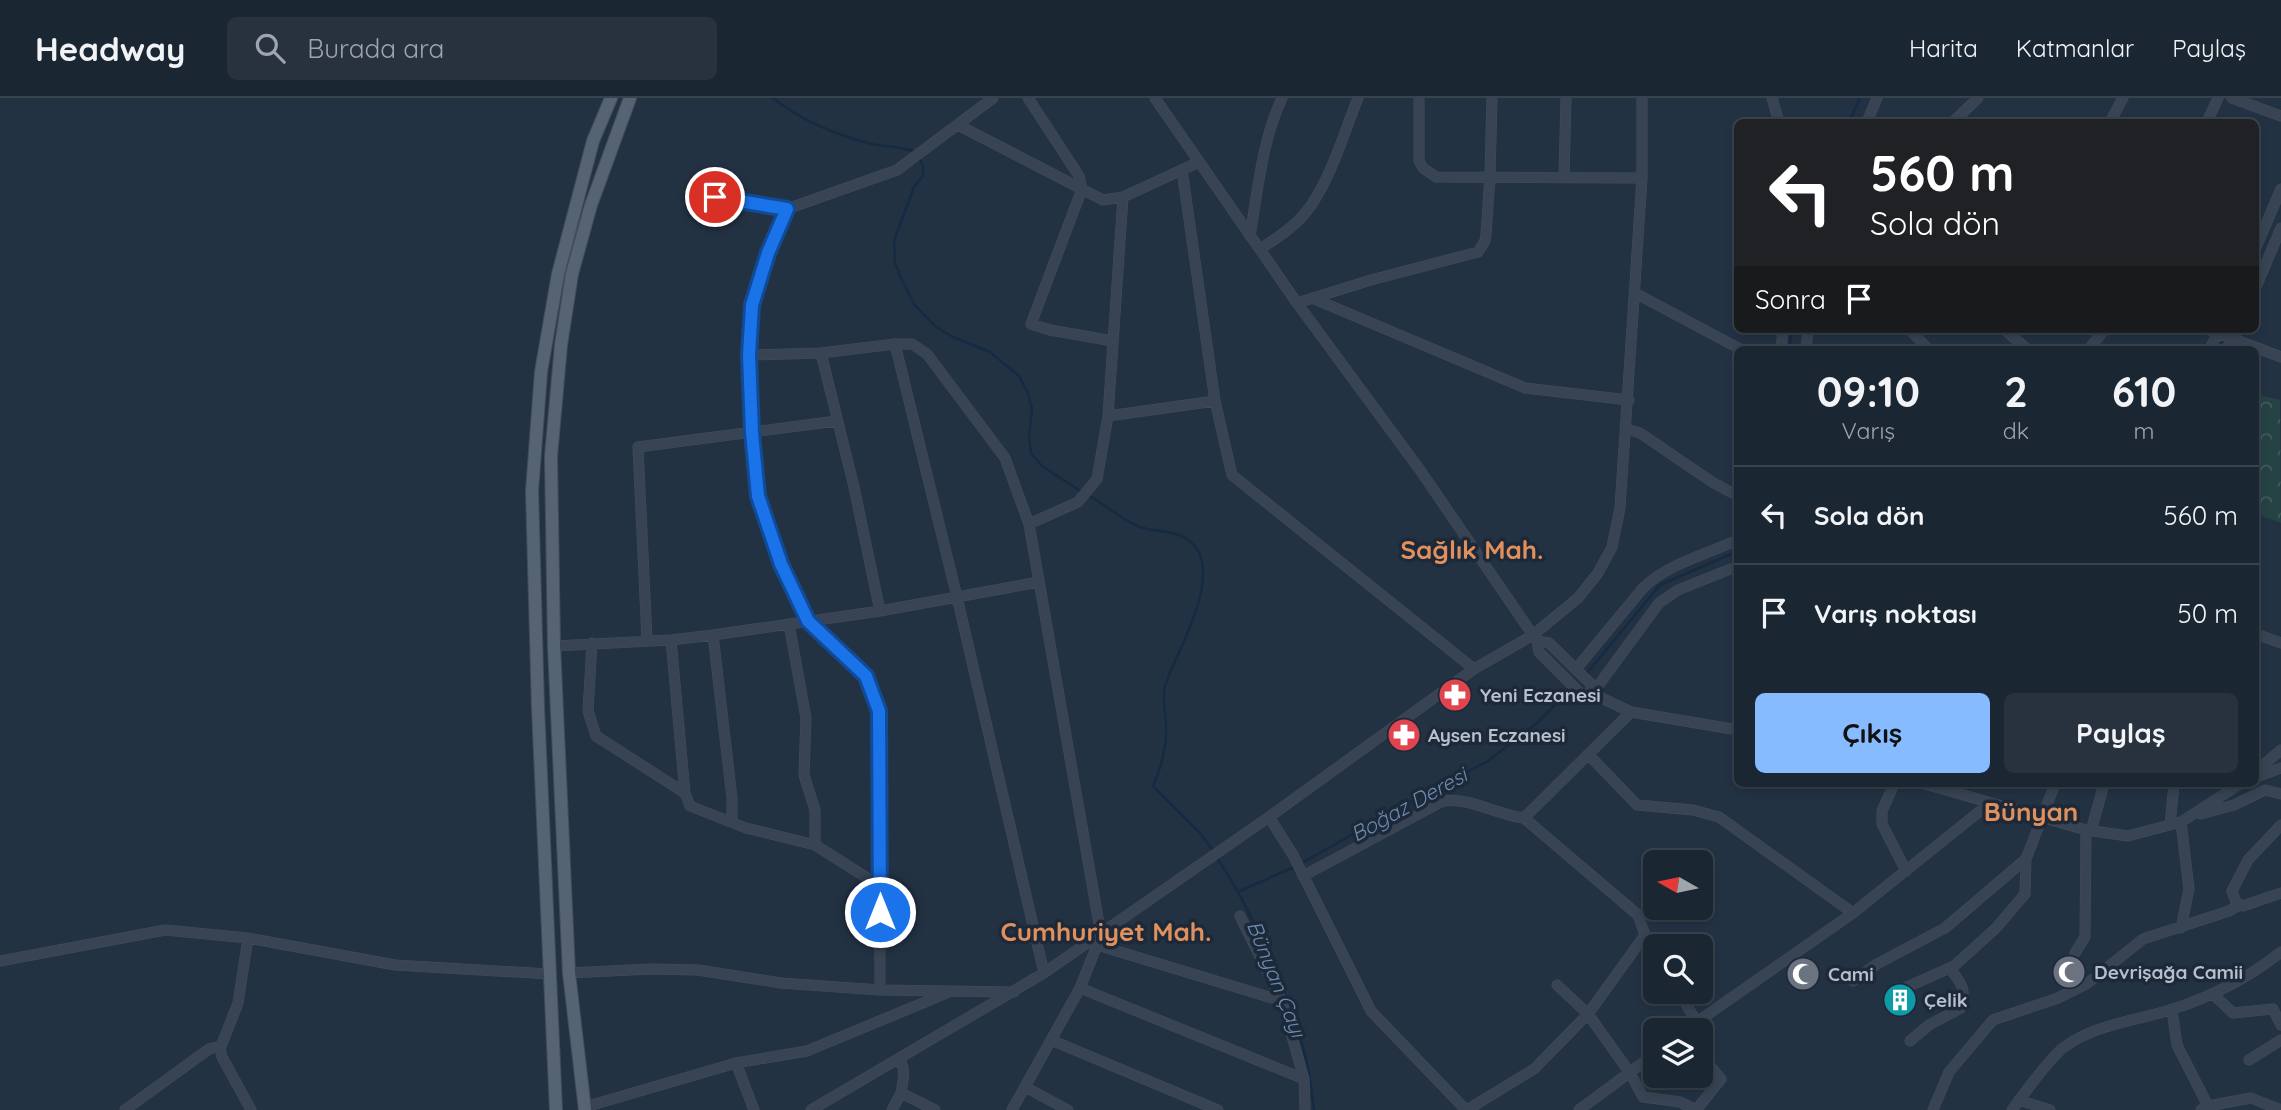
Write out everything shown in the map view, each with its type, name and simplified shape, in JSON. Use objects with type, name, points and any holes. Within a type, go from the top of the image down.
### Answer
[{"type":"main road","points":[[585,1108],[569,973],[554,646],[551,456],[561,345],[572,274],[591,205],[630,98]]},
{"type":"main road","points":[[556,1110],[532,491],[541,372],[558,274],[593,141],[608,100]]},
{"type":"street","points":[[715,197],[787,209],[897,170],[993,98]]},
{"type":"street","points":[[1027,98],[1080,176],[1082,189],[1031,324],[1114,341]]},
{"type":"street","points":[[1156,98],[1297,303],[1420,470],[1535,638],[1539,652],[1569,681],[1631,712],[1734,729]]},
{"type":"street","points":[[1250,236],[1263,158],[1272,121],[1282,98]]},
{"type":"street","points":[[1260,249],[1286,233],[1307,211],[1323,184],[1358,98]]},
{"type":"street","points":[[1419,98],[1417,153],[1423,168],[1436,177],[1642,178]]},
{"type":"street","points":[[1297,303],[1478,252],[1485,241],[1492,98]]},
{"type":"street","points":[[1564,177],[1566,98]]},
{"type":"street","points":[[812,1110],[1099,940],[1474,669],[1535,638],[1578,598],[1598,573],[1612,547],[1620,508],[1642,178],[1642,98]]},
{"type":"street","points":[[1772,98],[1778,119]]},
{"type":"street","points":[[1868,119],[1877,98]]},
{"type":"street","points":[[1956,119],[1978,98]]},
{"type":"street","points":[[2112,119],[2123,98]]},
{"type":"street","points":[[2208,119],[2218,98]]},
{"type":"street","points":[[2232,98],[2281,116]]},
{"type":"street","points":[[958,125],[1103,200],[1123,197],[1199,162]]},
{"type":"street","points":[[1182,170],[1215,401],[1232,475],[1474,669]]},
{"type":"street","points":[[2259,240],[2281,189]]},
{"type":"street","points":[[1029,524],[1078,502],[1097,479],[1108,416],[1123,197]]},
{"type":"street","points":[[787,209],[768,253],[752,305],[749,355],[758,496],[781,564],[808,621],[866,676],[879,711],[880,990]]},
{"type":"street","points":[[2259,281],[2281,228]]},
{"type":"street","points":[[1635,293],[1734,346]]},
{"type":"street","points":[[1312,298],[1525,388],[1629,400]]},
{"type":"street","points":[[1914,333],[1925,346]]},
{"type":"street","points":[[2009,333],[2023,346]]},
{"type":"street","points":[[2222,333],[2250,346]]},
{"type":"street","points":[[2228,346],[2236,333]]},
{"type":"street","points":[[895,344],[1044,973]]},
{"type":"street","points":[[749,355],[821,353],[912,344],[927,354],[1005,458],[1029,524],[1099,940],[1080,988],[1012,1110]]},
{"type":"street","points":[[2259,349],[2281,357]]},
{"type":"street","points":[[821,353],[880,611]]},
{"type":"street","points":[[1108,416],[1215,401]]},
{"type":"street","points":[[647,640],[638,447],[837,421]]},
{"type":"street","points":[[1626,429],[1640,433],[1734,494]]},
{"type":"street","points":[[1578,671],[1649,582],[1672,568],[1734,542]]},
{"type":"street","points":[[1589,691],[1659,603],[1678,590],[1734,568]]},
{"type":"street","points":[[554,646],[713,635],[880,611],[1038,582]]},
{"type":"street","points":[[789,624],[806,718],[804,775],[815,810],[815,845]]},
{"type":"street","points":[[713,635],[732,798],[732,822]]},
{"type":"street","points":[[2259,635],[2281,643]]},
{"type":"street","points":[[1535,638],[1549,643],[1578,671],[1589,691]]},
{"type":"street","points":[[671,640],[685,793],[690,806],[746,828],[815,845],[880,886]]},
{"type":"street","points":[[592,643],[588,710],[596,736],[685,793]]},
{"type":"street","points":[[1524,818],[1631,712]]},
{"type":"street","points":[[2259,768],[2281,750]]},
{"type":"street","points":[[1588,754],[1637,806],[1693,810],[1718,817],[1853,913]]},
{"type":"street","points":[[2259,776],[2281,768]]},
{"type":"street","points":[[1893,787],[1882,811],[1882,824],[1906,871]]},
{"type":"street","points":[[1898,991],[1949,968],[1996,928],[2025,894],[2026,859],[2054,787]]},
{"type":"street","points":[[2075,953],[2085,937],[2089,831],[2103,787]]},
{"type":"street","points":[[2174,787],[2176,823],[2189,889],[2181,928]]},
{"type":"street","points":[[2193,816],[2236,787]]},
{"type":"street","points":[[1950,788],[2041,819],[2089,831],[2128,836],[2234,805],[2265,790],[2281,794]]},
{"type":"street","points":[[1302,874],[1443,801],[1455,799],[1524,818],[1638,915],[1645,934]]},
{"type":"street","points":[[1700,1018],[1853,913],[1990,803]]},
{"type":"street","points":[[1269,817],[1293,855],[1371,1011],[1467,1110],[1534,1069],[1588,1014],[1643,938]]},
{"type":"street","points":[[2239,905],[2232,895],[2233,887],[2248,860],[2281,825]]},
{"type":"street","points":[[1853,981],[1877,964],[1945,928],[2026,859]]},
{"type":"street","points":[[1933,1110],[1949,1072],[1993,1020],[2058,998],[2088,983],[2143,939],[2281,893]]},
{"type":"street","points":[[1240,916],[1282,1001],[1304,1079],[1305,1110]]},
{"type":"street","points":[[0,961],[165,930],[248,938],[395,965],[549,974]]},
{"type":"street","points":[[248,938],[238,1003],[221,1046],[222,1057],[251,1110]]},
{"type":"street","points":[[1099,940],[1282,1001]]},
{"type":"street","points":[[2012,1110],[2062,1049],[2092,1032],[2172,1010],[2214,995],[2253,974],[2281,952]]},
{"type":"street","points":[[1910,1041],[1928,1025],[1961,1008],[1965,997],[1964,986],[1949,968]]},
{"type":"street","points":[[569,973],[650,969],[698,970],[781,983],[880,990],[1015,992]]},
{"type":"street","points":[[1557,985],[1588,1014],[1630,1073],[1643,1097],[1680,1102],[1696,1110],[1721,1079],[1713,1069]]},
{"type":"street","points":[[1080,988],[1304,1079]]},
{"type":"street","points":[[585,1108],[736,1063],[807,1051],[951,992]]},
{"type":"street","points":[[2214,995],[2233,1013],[2277,1006],[2281,1025]]},
{"type":"street","points":[[2172,1010],[2177,1045],[2206,1109],[2251,1098],[2281,1110]]},
{"type":"street","points":[[1051,1040],[1218,1110]]},
{"type":"street","points":[[2249,1060],[2281,1040]]},
{"type":"street","points":[[125,1110],[209,1049],[221,1046]]},
{"type":"street","points":[[892,1110],[901,1093],[904,1078],[900,1060]]},
{"type":"street","points":[[736,1063],[754,1110]]},
{"type":"street","points":[[1579,1110],[1643,1063]]},
{"type":"street","points":[[1025,1087],[1068,1110]]},
{"type":"street","points":[[901,1093],[935,1110]]},
{"type":"street","points":[[2019,1100],[2050,1110]]},
{"type":"green space","points":[[2259,395],[2280,400],[2281,523],[2259,515]]},
{"type":"waterway","points":[[773,98],[796,114],[833,132],[872,144],[915,152]]},
{"type":"waterway","name":"Boğaz Deresi","points":[[1850,119],[1860,98]]},
{"type":"waterway","points":[[919,157],[923,176],[914,187],[894,241],[895,263],[901,278],[914,304],[936,327],[990,352],[1019,376],[1032,408],[1029,437],[1031,453],[1042,466],[1082,492]]},
{"type":"waterway","name":"Boğaz Deresi","points":[[1790,346],[1791,333]]},
{"type":"waterway","points":[[1088,495],[1136,525],[1180,535],[1198,551],[1203,568],[1202,587],[1188,631],[1165,686],[1166,740],[1153,786],[1200,833],[1214,852]]},
{"type":"waterway","name":"Boğaz Deresi","points":[[1587,673],[1660,585],[1734,553]]},
{"type":"waterway","name":"Boğaz Deresi","points":[[1300,864],[1488,761],[1537,723],[1572,688]]},
{"type":"waterway","name":"Bünyan Çayı","points":[[1217,858],[1245,905],[1285,993],[1304,1049],[1314,1110]]},
{"type":"waterway","name":"Boğaz Deresi","points":[[1240,891],[1294,867]]},
{"type":"place","name":"Yeni Eczanesi","points":[[1455,695]]},
{"type":"place","name":"Aysen Eczanesi","points":[[1404,735]]},
{"type":"place","name":"Devrişağa Camii","points":[[2069,972]]},
{"type":"place","name":"Cami","points":[[1803,974]]},
{"type":"place","name":"Çelik","points":[[1900,1000]]},
{"type":"district","name":"Sağlık Mah.","points":[[1472,550]]},
{"type":"district","name":"Bünyan","points":[[2031,812]]},
{"type":"district","name":"Cumhuriyet Mah.","points":[[1106,932]]},
{"type":"route","points":[[715,197],[787,209],[768,253],[752,305],[749,355],[758,496],[781,564],[808,621],[866,676],[879,711],[880,912]]}]
